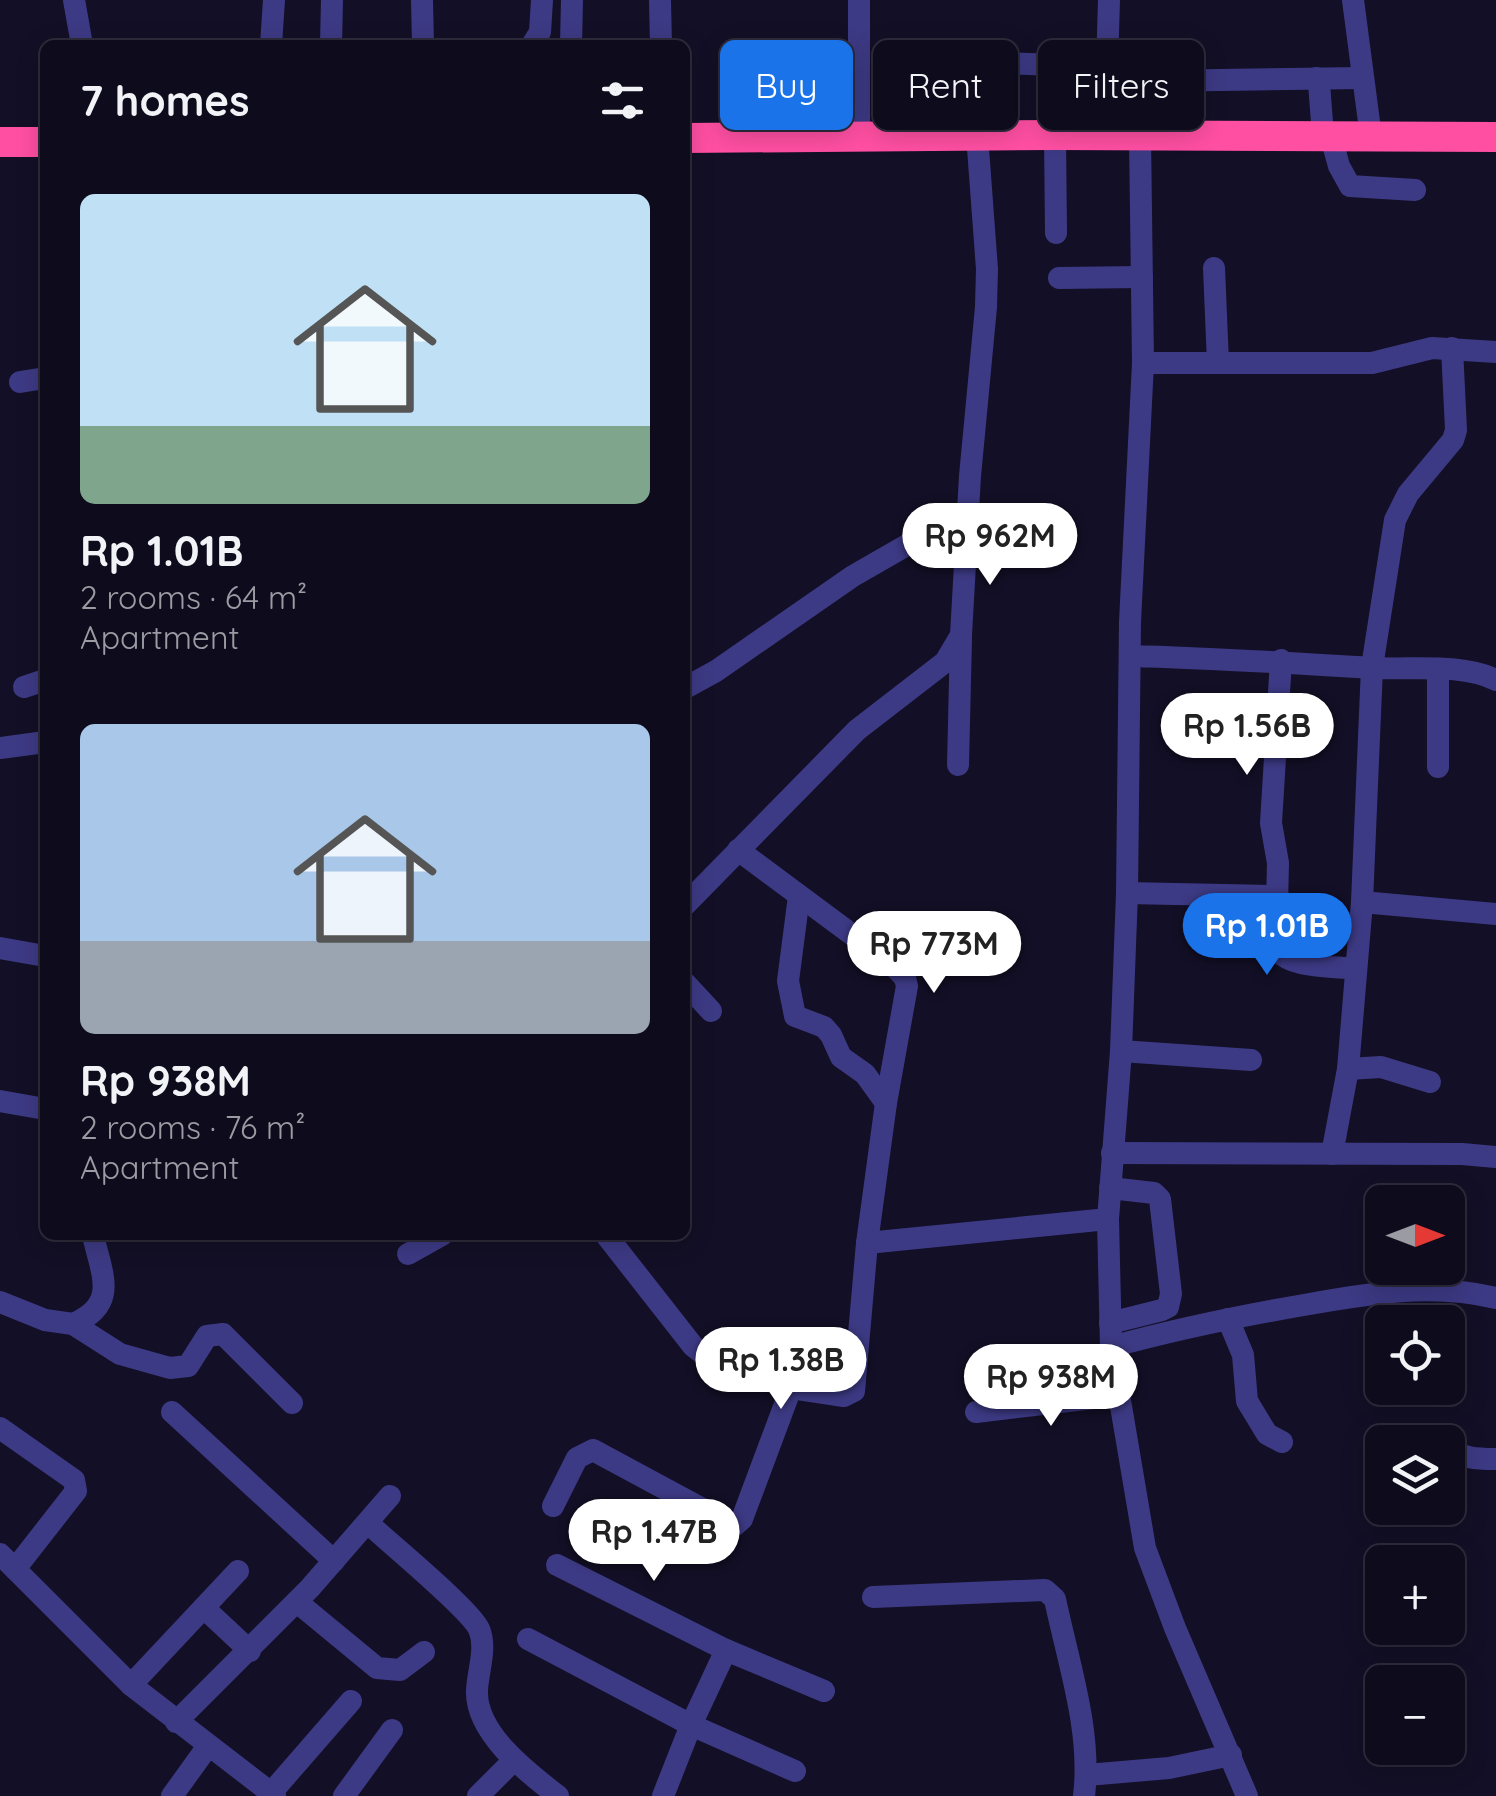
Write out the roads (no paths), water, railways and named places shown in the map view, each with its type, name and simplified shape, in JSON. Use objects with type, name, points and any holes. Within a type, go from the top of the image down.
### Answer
[{"type":"highway","points":[[690,138],[1496,137]]},
{"type":"highway","points":[[0,142],[40,142]]},
{"type":"street","points":[[74,0],[81,40]]},
{"type":"street","points":[[271,40],[274,0]]},
{"type":"street","points":[[330,40],[332,0]]},
{"type":"street","points":[[422,0],[422,40]]},
{"type":"street","points":[[535,40],[540,32],[542,0]]},
{"type":"street","points":[[571,40],[572,0]]},
{"type":"street","points":[[660,0],[660,40]]},
{"type":"street","points":[[859,0],[859,136]]},
{"type":"street","points":[[1108,40],[1109,0]]},
{"type":"street","points":[[1353,0],[1371,137]]},
{"type":"street","points":[[938,135],[941,78],[956,64],[1038,66]]},
{"type":"street","points":[[1316,78],[1327,136],[1350,186],[1414,190]]},
{"type":"street","points":[[1125,135],[1136,90],[1148,81],[1362,78]]},
{"type":"street","points":[[1124,130],[1142,277],[1143,363],[1130,656],[1121,1051],[1108,1219],[1111,1347],[1145,1548],[1246,1796]]},
{"type":"street","points":[[958,765],[968,510],[987,269],[978,135]]},
{"type":"street","points":[[1055,135],[1056,233]]},
{"type":"street","points":[[1214,268],[1218,363]]},
{"type":"street","points":[[1059,278],[1142,277]]},
{"type":"street","points":[[1332,1154],[1348,1069],[1362,902],[1372,668],[1395,520],[1408,494],[1456,430],[1452,348]]},
{"type":"street","points":[[1143,363],[1372,363],[1403,358],[1420,350],[1496,352]]},
{"type":"street","points":[[20,382],[40,379]]},
{"type":"street","points":[[690,685],[853,576],[968,510]]},
{"type":"street","points":[[690,899],[873,716],[945,662],[962,635]]},
{"type":"street","points":[[1130,656],[1438,670],[1483,674],[1496,680]]},
{"type":"street","points":[[1281,660],[1271,823],[1278,846],[1275,938],[1279,954],[1291,960],[1356,969]]},
{"type":"street","points":[[1438,670],[1438,768]]},
{"type":"street","points":[[0,748],[40,743]]},
{"type":"street","points":[[610,1240],[702,1354],[791,1388],[844,1396],[854,1391],[867,1243],[886,1103],[908,997],[905,978],[893,965],[738,850]]},
{"type":"street","points":[[1127,893],[1278,896]]},
{"type":"street","points":[[799,896],[788,981],[795,1016],[831,1034],[841,1057],[865,1074],[886,1103]]},
{"type":"street","points":[[1362,902],[1496,914]]},
{"type":"street","points":[[0,948],[40,955]]},
{"type":"street","points":[[690,988],[711,1011]]},
{"type":"street","points":[[1121,1051],[1251,1060]]},
{"type":"street","points":[[1348,1069],[1381,1067],[1430,1082]]},
{"type":"street","points":[[0,1101],[40,1108]]},
{"type":"street","points":[[1112,1154],[1496,1157]]},
{"type":"street","points":[[1110,1188],[1154,1194],[1160,1199],[1171,1294],[1171,1302],[1162,1310],[1110,1322]]},
{"type":"street","points":[[867,1243],[1108,1219]]},
{"type":"street","points":[[73,1324],[90,1316],[102,1302],[103,1275],[93,1240]]},
{"type":"street","points":[[408,1254],[433,1240]]},
{"type":"street","points":[[1111,1347],[1228,1319],[1399,1290],[1452,1290],[1496,1298]]},
{"type":"street","points":[[0,1302],[45,1320],[73,1324],[120,1354],[170,1368],[188,1366],[206,1336],[223,1334],[292,1402]]},
{"type":"street","points":[[1228,1319],[1243,1354],[1247,1401],[1267,1434],[1282,1442]]},
{"type":"street","points":[[554,1506],[577,1458],[593,1450],[734,1526],[742,1519],[791,1388]]},
{"type":"street","points":[[976,1412],[1120,1395]]},
{"type":"street","points":[[172,1412],[334,1561]]},
{"type":"street","points":[[0,1428],[77,1486],[8,1562],[131,1685],[176,1722],[273,1795],[351,1701]]},
{"type":"street","points":[[1465,1456],[1496,1459]]},
{"type":"street","points":[[176,1722],[297,1602],[390,1496]]},
{"type":"street","points":[[368,1523],[474,1621],[482,1646],[479,1706],[513,1761],[558,1796]]},
{"type":"street","points":[[557,1566],[726,1650],[824,1691]]},
{"type":"street","points":[[131,1685],[238,1570]]},
{"type":"street","points":[[873,1597],[1045,1590],[1050,1593],[1055,1598],[1085,1744],[1086,1786],[1231,1755]]},
{"type":"street","points":[[297,1602],[377,1668],[400,1670],[424,1652]]},
{"type":"street","points":[[204,1608],[250,1651]]},
{"type":"street","points":[[528,1639],[690,1725],[795,1771]]},
{"type":"street","points":[[662,1796],[726,1650]]},
{"type":"street","points":[[344,1796],[392,1730]]},
{"type":"street","points":[[172,1796],[208,1746]]},
{"type":"street","points":[[478,1796],[513,1761]]}]
